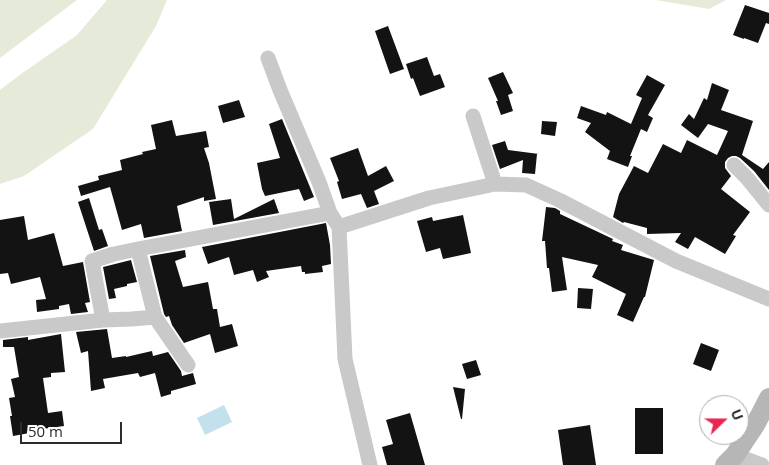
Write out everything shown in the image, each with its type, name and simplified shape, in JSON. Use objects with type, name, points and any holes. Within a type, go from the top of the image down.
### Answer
[{"type":"main road","points":[[730,460],[755,425],[769,398]]},
{"type":"street","points":[[268,58],[330,213],[338,227],[345,359],[370,465]]},
{"type":"street","points":[[473,116],[494,184]]},
{"type":"street","points":[[734,165],[769,205]]},
{"type":"street","points":[[338,227],[428,198],[494,184],[526,185],[559,200],[676,261],[769,299]]},
{"type":"street","points":[[103,320],[92,261],[138,249],[330,213]]},
{"type":"street","points":[[138,249],[155,317],[188,364]]},
{"type":"street","points":[[0,330],[155,317]]},
{"type":"street","points":[[730,460],[762,465]]},
{"type":"green space","points":[[0,0],[77,0],[0,58]]},
{"type":"green space","points":[[107,0],[167,0],[156,26],[93,129],[24,176],[0,184],[0,90],[77,35]]},
{"type":"green space","points":[[656,0],[726,0],[709,9]]},
{"type":"water","points":[[224,405],[232,422],[205,435],[197,418]]},
{"type":"building","points":[[745,5],[769,13],[769,24],[766,23],[758,43],[733,35]]},
{"type":"building","points":[[388,26],[404,69],[390,74],[375,31]]},
{"type":"building","points":[[427,57],[434,76],[440,74],[445,87],[420,96],[406,64]]},
{"type":"building","points":[[503,72],[513,93],[508,95],[513,111],[501,115],[496,101],[498,101],[488,78]]},
{"type":"building","points":[[647,75],[665,85],[648,115],[653,118],[647,132],[641,129],[630,156],[632,156],[628,167],[607,159],[610,151],[585,132],[591,123],[577,118],[581,106],[606,115],[607,112],[631,124],[642,98],[636,95]]},
{"type":"building","points":[[712,83],[729,90],[721,110],[753,121],[742,155],[763,169],[769,162],[769,190],[754,171],[740,158],[732,156],[725,162],[725,168],[731,176],[721,189],[750,212],[733,235],[736,236],[725,254],[695,237],[688,249],[675,242],[681,233],[647,234],[647,228],[623,223],[613,217],[619,194],[634,166],[648,173],[663,144],[681,153],[687,140],[717,155],[728,131],[708,124],[698,138],[681,125],[689,114],[694,119],[704,98],[707,100]]},
{"type":"building","points":[[239,100],[245,117],[223,123],[218,106]]},
{"type":"building","points":[[282,119],[314,197],[304,201],[299,189],[265,196],[262,189],[257,163],[280,158],[269,124]]},
{"type":"building","points":[[172,120],[176,136],[206,131],[209,147],[204,148],[216,199],[204,201],[204,197],[177,206],[182,231],[144,238],[141,224],[122,230],[110,187],[81,196],[78,186],[99,180],[98,176],[122,170],[120,160],[156,149],[151,125]]},
{"type":"building","points":[[542,121],[557,122],[555,136],[541,134]]},
{"type":"building","points":[[505,141],[508,150],[539,154],[537,154],[535,174],[522,173],[523,160],[500,169],[492,145]]},
{"type":"building","points":[[358,148],[368,176],[386,166],[394,181],[374,191],[379,204],[367,208],[361,194],[342,199],[337,182],[339,181],[330,158]]},
{"type":"building","points":[[89,198],[99,230],[102,229],[108,246],[94,251],[78,202]]},
{"type":"building","points":[[231,199],[234,219],[274,199],[279,213],[213,225],[209,202]]},
{"type":"building","points":[[546,207],[555,208],[560,211],[560,214],[613,239],[612,241],[623,245],[621,250],[654,260],[645,297],[633,322],[617,315],[626,294],[592,277],[598,265],[562,257],[567,290],[552,292],[549,268],[547,268],[545,241],[542,241]]},
{"type":"building","points":[[463,215],[471,253],[443,259],[440,248],[426,252],[417,221],[432,217],[433,221]]},
{"type":"building","points":[[24,216],[28,240],[54,233],[63,266],[83,262],[90,302],[85,303],[88,312],[71,314],[69,304],[59,306],[59,309],[37,312],[36,300],[46,299],[40,277],[11,284],[8,273],[0,274],[0,220]]},
{"type":"building","points":[[326,223],[331,264],[322,266],[323,272],[305,274],[305,272],[302,272],[301,266],[266,271],[269,277],[257,282],[253,270],[234,275],[229,257],[208,264],[202,247]]},
{"type":"building","points":[[185,250],[186,257],[175,261],[183,287],[208,282],[213,309],[217,309],[220,327],[232,324],[238,346],[215,353],[210,334],[184,343],[172,325],[169,316],[166,317],[164,314],[150,256]]},
{"type":"building","points":[[131,260],[137,282],[114,289],[116,298],[109,299],[103,267]]},
{"type":"building","points":[[578,288],[593,289],[591,309],[577,308]]},
{"type":"building","points":[[107,329],[112,358],[152,351],[153,356],[168,352],[181,371],[182,376],[193,373],[196,384],[171,391],[171,394],[161,397],[155,373],[140,377],[138,373],[103,379],[105,388],[91,391],[88,351],[81,353],[76,332]]},
{"type":"building","points":[[61,334],[65,372],[51,373],[51,377],[43,378],[48,413],[62,411],[64,426],[35,430],[35,432],[13,436],[9,398],[15,397],[11,379],[19,377],[14,347],[3,347],[3,340],[28,337],[28,340]]},
{"type":"building","points":[[701,343],[719,350],[711,371],[693,364]]},
{"type":"building","points":[[476,360],[481,375],[467,379],[462,364]]},
{"type":"building","points":[[453,387],[465,389],[462,419],[461,419]]},
{"type":"building","points":[[635,408],[663,408],[663,454],[635,454]]},
{"type":"building","points":[[410,413],[425,465],[387,465],[382,447],[393,444],[386,420]]},
{"type":"building","points":[[590,425],[596,465],[563,465],[558,430]]}]
